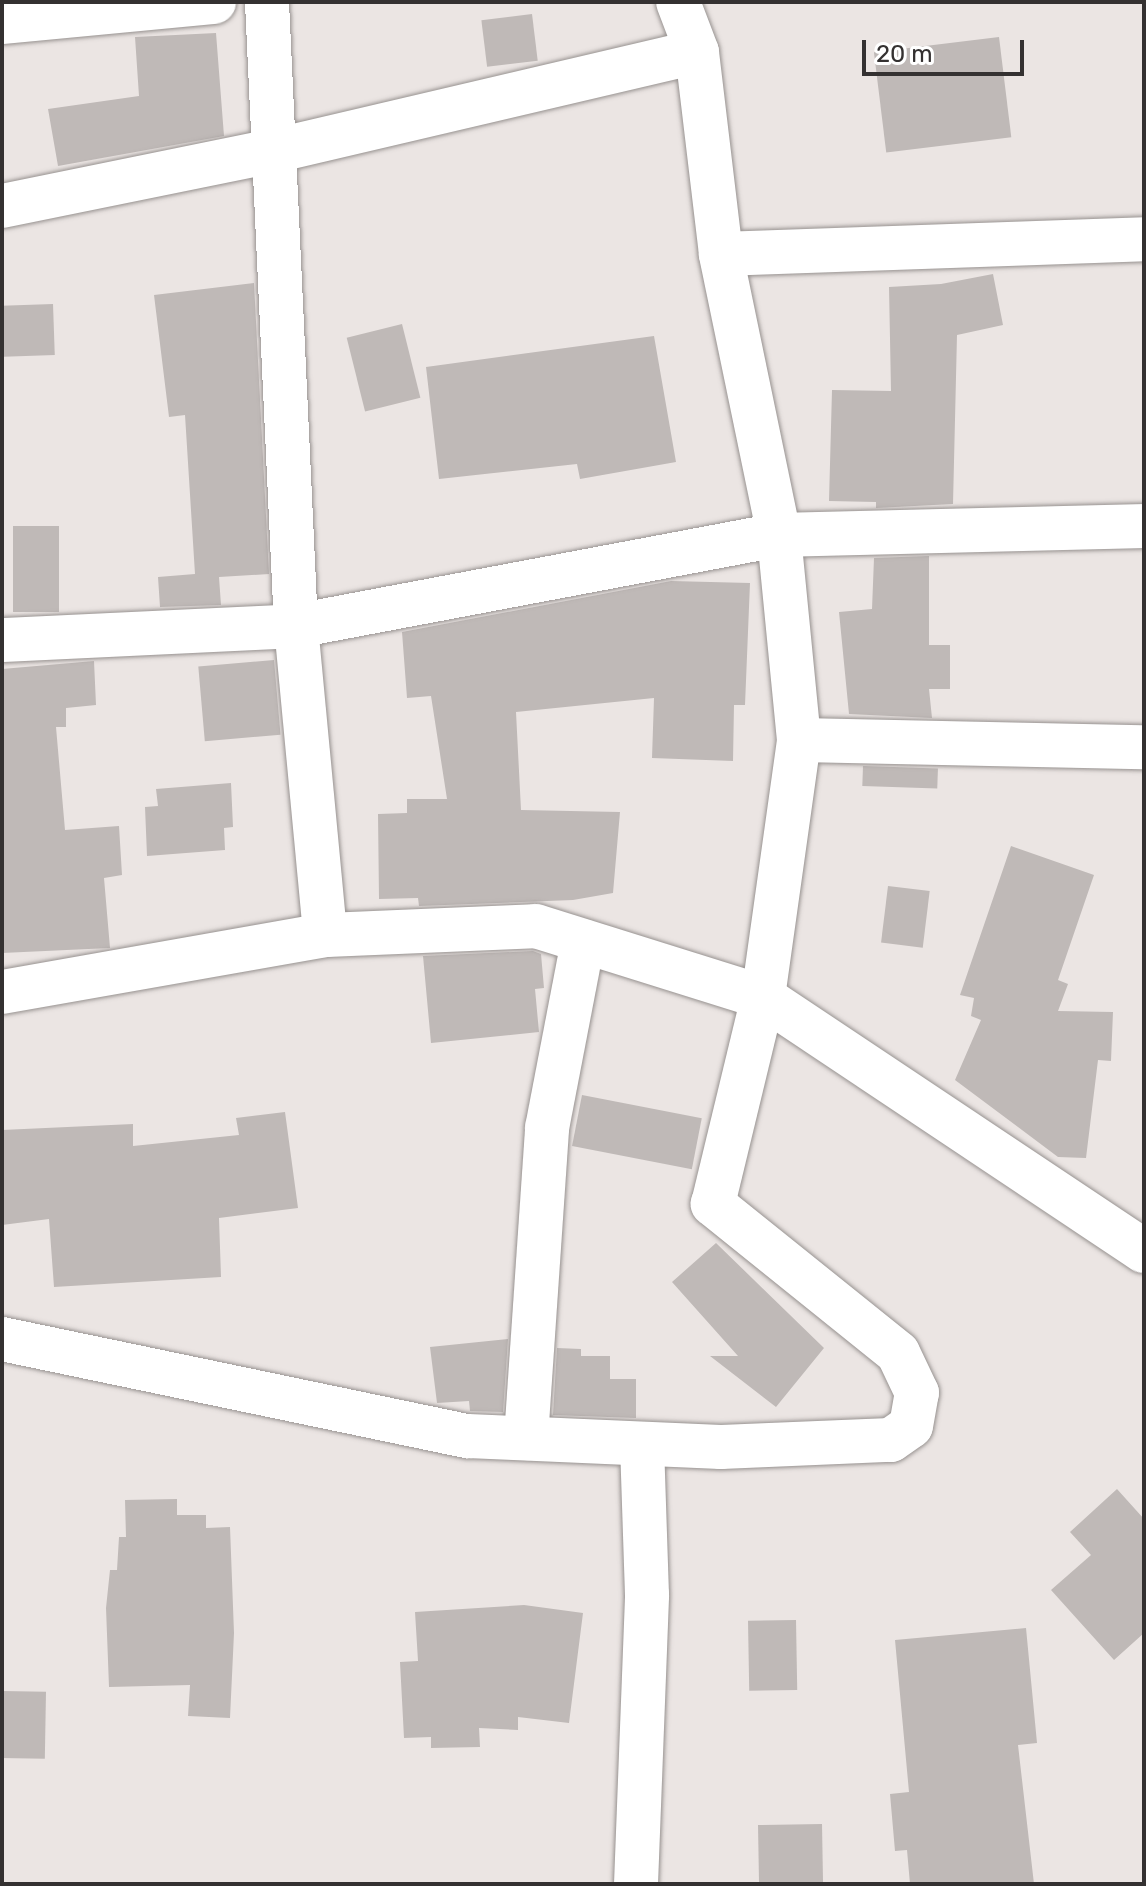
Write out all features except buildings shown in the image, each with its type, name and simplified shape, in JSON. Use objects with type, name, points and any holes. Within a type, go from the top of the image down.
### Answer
[{"type":"street","points":[[2,22],[214,2]]},
{"type":"street","points":[[267,2],[278,150],[296,626],[325,935]]},
{"type":"street","points":[[2,1339],[468,1436],[721,1447],[891,1440],[911,1426],[917,1393],[898,1353],[713,1204],[763,997],[799,740],[779,535],[721,254],[697,52],[678,2]]},
{"type":"street","points":[[2,206],[278,150],[697,52]]},
{"type":"street","points":[[721,254],[1144,239]]},
{"type":"street","points":[[2,640],[296,626],[779,535],[1144,526]]},
{"type":"street","points":[[799,740],[1144,747]]},
{"type":"street","points":[[2,992],[325,935],[536,926],[763,997],[1144,1251]]},
{"type":"street","points":[[526,1438],[547,1128],[583,941]]},
{"type":"street","points":[[636,1884],[647,1595],[642,1444]]}]
